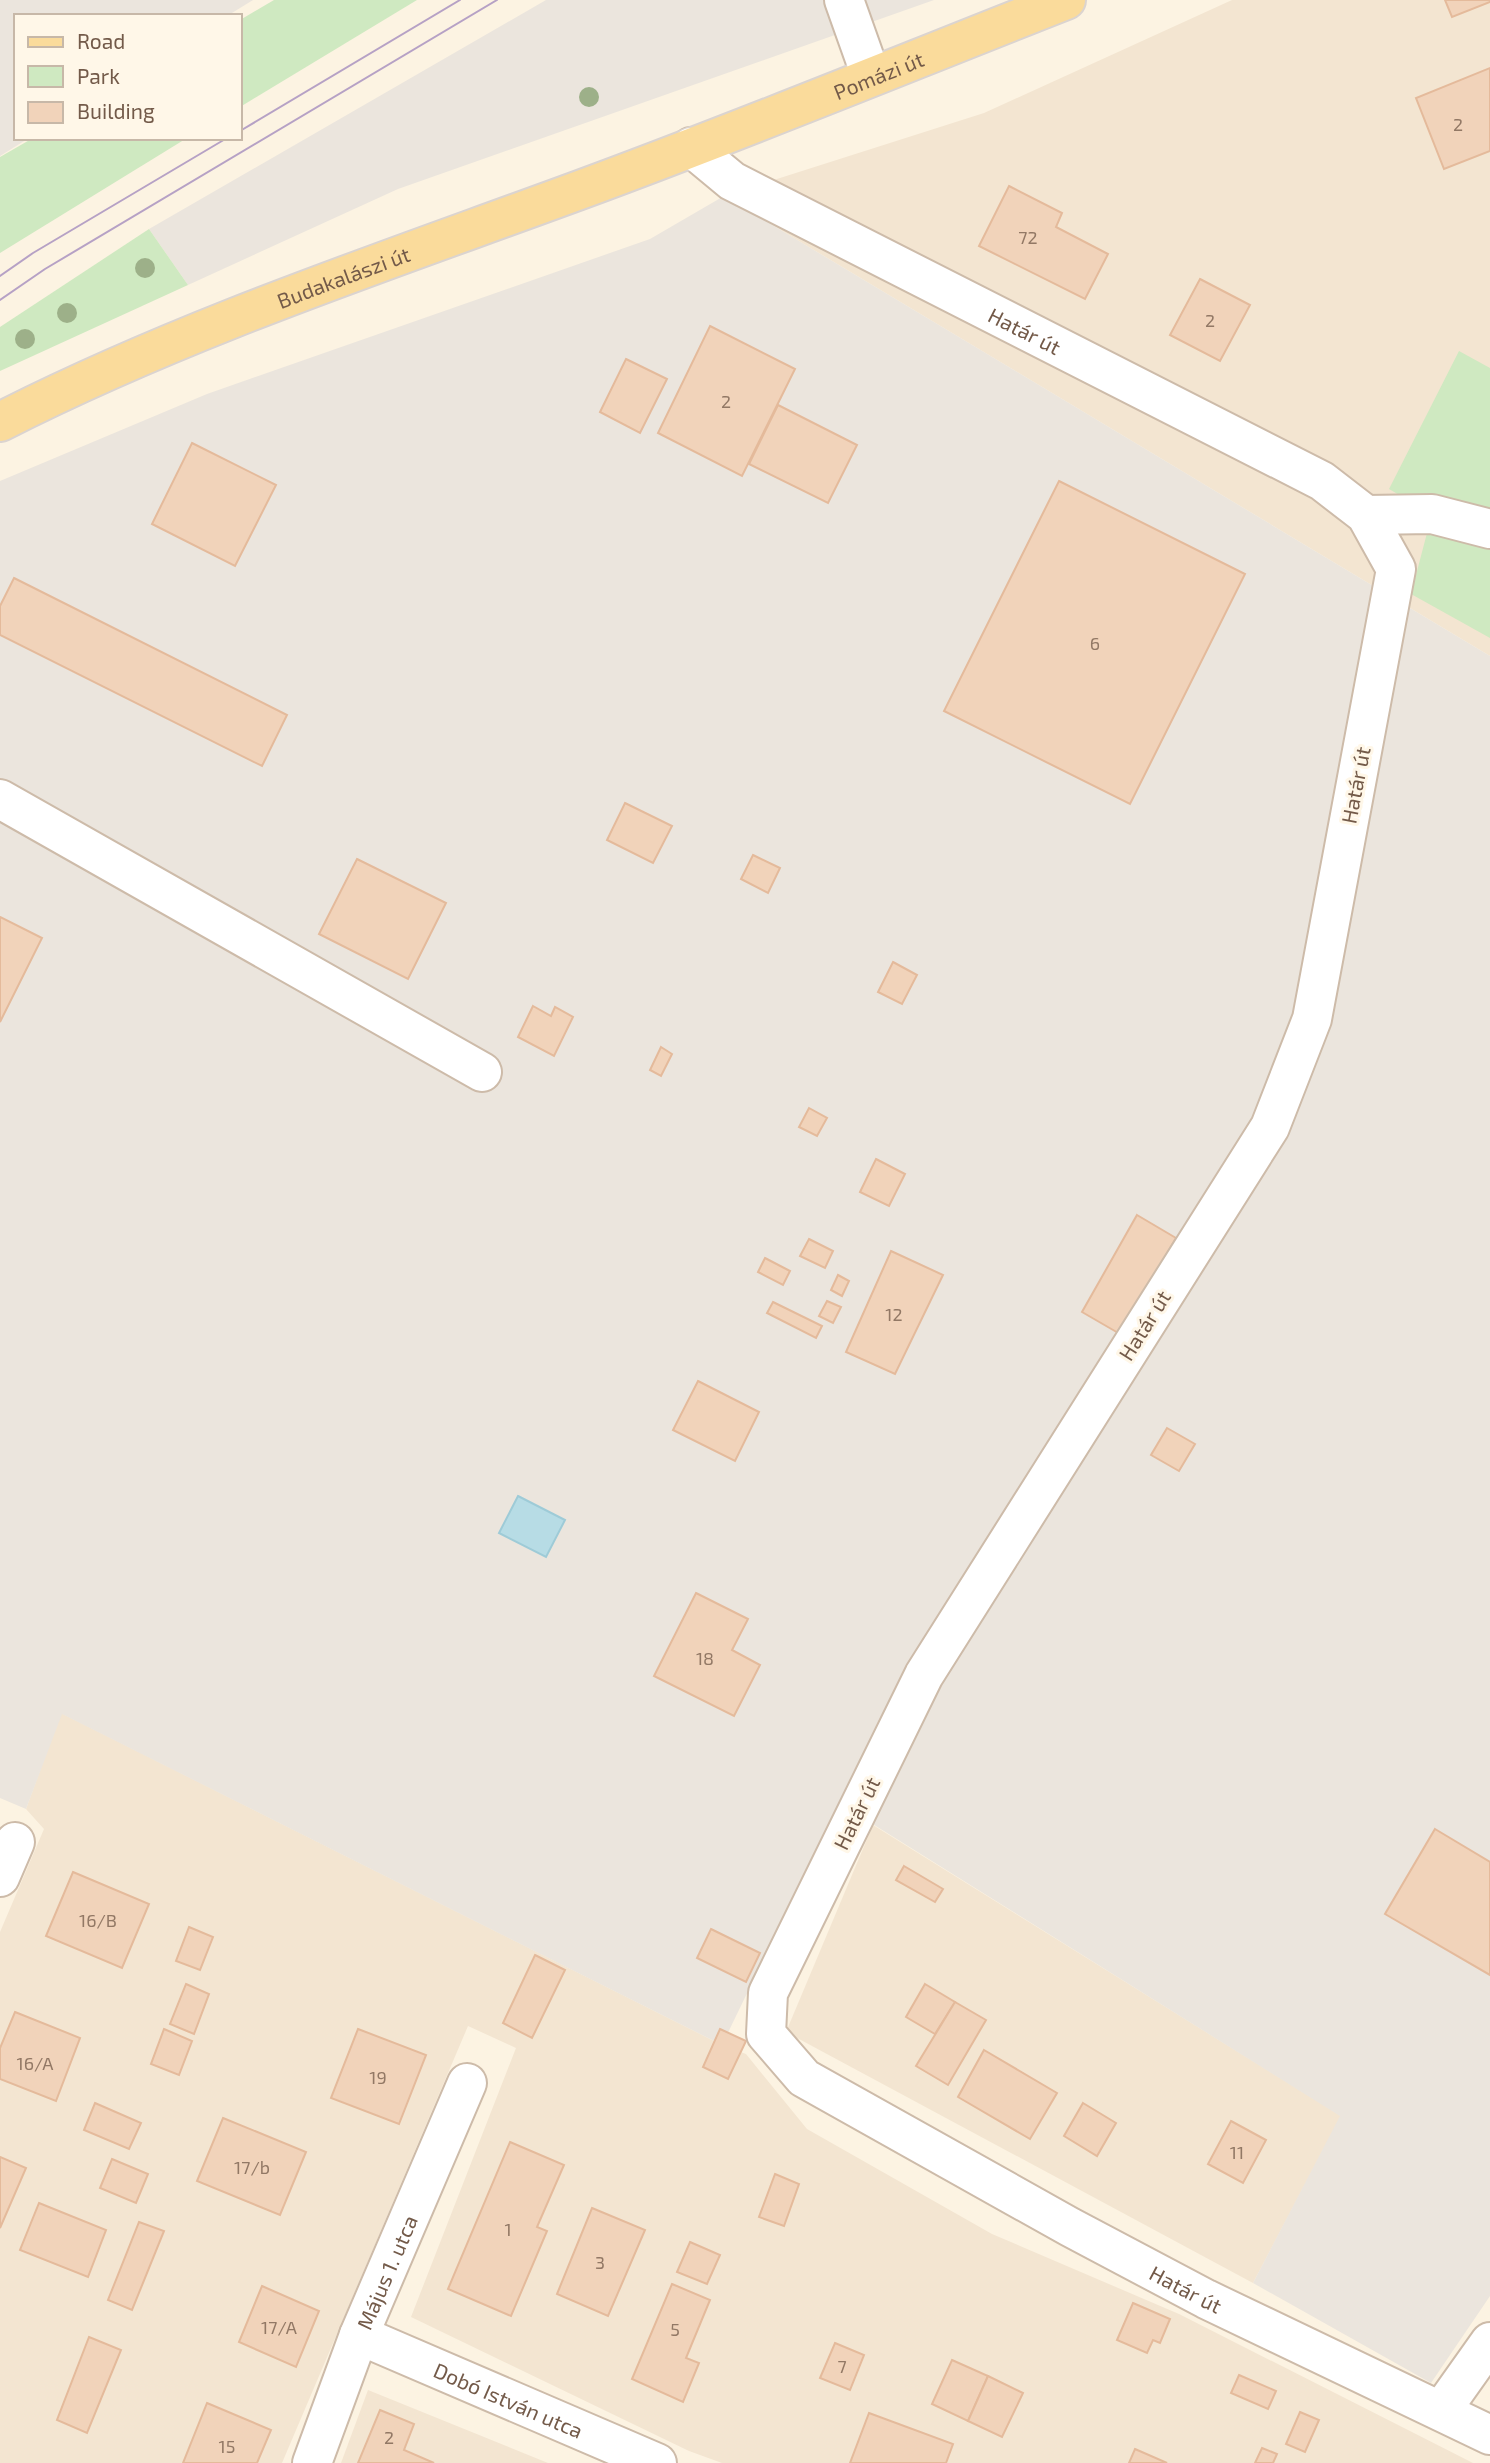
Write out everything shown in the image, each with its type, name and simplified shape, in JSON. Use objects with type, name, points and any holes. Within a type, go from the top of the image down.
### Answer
[{"type":"main road","name":"Pomázi út","points":[[691,147],[1066,0]]},
{"type":"main road","name":"Budakalászi út","points":[[0,422],[143,356],[263,307],[691,147]]},
{"type":"street","points":[[844,0],[871,76]]},
{"type":"street","name":"Határ út","points":[[691,147],[732,181],[1322,481],[1366,515],[1396,569],[1312,1019],[1270,1128],[924,1675],[768,1993],[766,2034],[804,2078],[945,2157],[1206,2299],[1490,2435]]},
{"type":"street","points":[[1366,515],[1432,514],[1490,529]]},
{"type":"street","points":[[0,799],[482,1072]]},
{"type":"street","points":[[0,1877],[15,1842]]},
{"type":"street","name":"Május 1. utca","points":[[312,2463],[359,2335],[467,2083]]},
{"type":"street","name":"Dobó István utca","points":[[359,2335],[657,2463]]},
{"type":"street","points":[[1441,2411],[1490,2342]]},
{"type":"shaded area","points":[[0,0],[253,0],[230,14],[14,14],[14,140],[26,140],[0,156]]},
{"type":"shaded area","points":[[546,0],[934,0],[398,189],[188,285],[149,229]]},
{"type":"shaded area","points":[[1232,0],[1490,0],[1490,656],[724,196],[984,113]]},
{"type":"shaded area","points":[[724,196],[1490,656],[1490,2296],[1431,2383],[1253,2283],[1340,2116],[839,1803],[722,2045],[62,1714],[26,1809],[0,1798],[0,481],[207,394],[650,239]]},
{"type":"shaded area","points":[[61,1713],[722,2045],[746,2054],[807,2129],[992,2234],[1179,2314],[1473,2463],[722,2463],[689,2451],[411,2317],[516,2048],[468,2026],[282,2463],[0,2463],[0,1932],[44,1829],[26,1809]]},
{"type":"shaded area","points":[[873,1825],[1341,2116],[1253,2283],[786,2032]]},
{"type":"shaded area","points":[[368,2390],[548,2463],[341,2463]]},
{"type":"green space","points":[[274,0],[417,0],[242,106],[242,19]]},
{"type":"green space","points":[[30,140],[184,140],[0,253],[0,157]]},
{"type":"green space","points":[[149,229],[188,285],[0,371],[0,327]]},
{"type":"green space","points":[[1459,351],[1490,368],[1490,638],[1411,594],[1432,514],[1389,489]]},
{"type":"water","points":[[518,1496],[565,1520],[546,1557],[499,1533]]},
{"type":"building","points":[[1445,0],[1490,0],[1490,2],[1452,17]]},
{"type":"building","points":[[1490,68],[1490,151],[1444,169],[1416,98]]},
{"type":"building","points":[[1009,186],[1062,213],[1056,227],[1108,254],[1085,299],[979,246]]},
{"type":"building","points":[[1200,279],[1250,305],[1220,361],[1170,335]]},
{"type":"building","points":[[710,326],[795,369],[742,476],[658,433]]},
{"type":"building","points":[[626,359],[667,379],[640,433],[600,412]]},
{"type":"building","points":[[778,405],[857,445],[828,503],[749,464]]},
{"type":"building","points":[[192,443],[276,485],[235,566],[152,524]]},
{"type":"building","points":[[1059,481],[1245,574],[1130,804],[944,711]]},
{"type":"building","points":[[14,578],[287,715],[262,766],[0,635],[0,606]]},
{"type":"building","points":[[625,803],[672,826],[653,863],[607,840]]},
{"type":"building","points":[[753,855],[780,868],[768,893],[741,879]]},
{"type":"building","points":[[357,859],[446,903],[408,979],[319,934]]},
{"type":"building","points":[[0,917],[42,938],[0,1022]]},
{"type":"building","points":[[893,962],[917,975],[902,1004],[878,992]]},
{"type":"building","points":[[533,1006],[551,1016],[555,1007],[573,1017],[554,1056],[518,1037]]},
{"type":"building","points":[[661,1047],[672,1054],[661,1076],[650,1070]]},
{"type":"building","points":[[809,1108],[827,1118],[817,1136],[799,1127]]},
{"type":"building","points":[[876,1159],[905,1174],[889,1206],[860,1192]]},
{"type":"building","points":[[1137,1215],[1176,1238],[1120,1334],[1082,1312]]},
{"type":"building","points":[[809,1239],[833,1251],[825,1268],[800,1256]]},
{"type":"building","points":[[891,1251],[943,1275],[895,1374],[846,1352]]},
{"type":"building","points":[[765,1258],[790,1271],[783,1285],[758,1272]]},
{"type":"building","points":[[838,1275],[849,1281],[842,1296],[831,1290]]},
{"type":"building","points":[[827,1301],[841,1307],[833,1323],[819,1316]]},
{"type":"building","points":[[773,1302],[822,1326],[816,1338],[767,1313]]},
{"type":"building","points":[[698,1381],[759,1412],[735,1461],[673,1430]]},
{"type":"building","points":[[1167,1428],[1195,1444],[1179,1471],[1151,1455]]},
{"type":"building","points":[[696,1593],[748,1619],[732,1650],[760,1665],[734,1716],[654,1676]]},
{"type":"building","points":[[1435,1829],[1490,1862],[1490,1975],[1385,1914]]},
{"type":"building","points":[[904,1866],[943,1889],[935,1902],[896,1880]]},
{"type":"building","points":[[73,1872],[149,1904],[122,1968],[46,1936]]},
{"type":"building","points":[[189,1927],[213,1937],[200,1970],[176,1961]]},
{"type":"building","points":[[711,1929],[760,1953],[746,1982],[697,1958]]},
{"type":"building","points":[[535,1955],[565,1970],[532,2038],[503,2023]]},
{"type":"building","points":[[186,1984],[209,1994],[194,2034],[170,2024]]},
{"type":"building","points":[[925,1984],[955,2002],[935,2034],[906,2017]]},
{"type":"building","points":[[955,2002],[986,2020],[948,2085],[916,2066]]},
{"type":"building","points":[[15,2012],[80,2038],[56,2101],[0,2079],[0,2048]]},
{"type":"building","points":[[164,2029],[192,2041],[179,2075],[151,2064]]},
{"type":"building","points":[[358,2029],[426,2055],[399,2124],[331,2098]]},
{"type":"building","points":[[720,2029],[746,2041],[728,2079],[703,2067]]},
{"type":"building","points":[[984,2050],[1057,2093],[1030,2139],[958,2097]]},
{"type":"building","points":[[95,2103],[141,2123],[129,2149],[84,2130]]},
{"type":"building","points":[[1083,2103],[1116,2123],[1097,2156],[1064,2136]]},
{"type":"building","points":[[223,2118],[306,2152],[280,2215],[197,2181]]},
{"type":"building","points":[[1231,2121],[1266,2140],[1243,2183],[1208,2164]]},
{"type":"building","points":[[510,2142],[564,2165],[537,2227],[547,2231],[511,2316],[448,2289]]},
{"type":"building","points":[[0,2157],[26,2168],[0,2228]]},
{"type":"building","points":[[112,2159],[148,2174],[136,2203],[100,2188]]},
{"type":"building","points":[[775,2174],[799,2184],[784,2226],[759,2217]]},
{"type":"building","points":[[39,2203],[106,2230],[88,2277],[20,2250]]},
{"type":"building","points":[[592,2208],[645,2230],[608,2316],[557,2294]]},
{"type":"building","points":[[139,2222],[164,2231],[132,2310],[108,2300]]},
{"type":"building","points":[[690,2242],[720,2255],[707,2284],[677,2272]]},
{"type":"building","points":[[672,2284],[710,2300],[686,2358],[699,2363],[683,2402],[632,2379]]},
{"type":"building","points":[[262,2286],[319,2311],[296,2367],[239,2342]]},
{"type":"building","points":[[1133,2303],[1170,2319],[1160,2343],[1153,2340],[1147,2353],[1117,2340]]},
{"type":"building","points":[[89,2337],[121,2350],[87,2433],[57,2420]]},
{"type":"building","points":[[835,2343],[864,2355],[850,2390],[820,2378]]},
{"type":"building","points":[[952,2360],[988,2376],[968,2421],[932,2404]]},
{"type":"building","points":[[1239,2375],[1276,2391],[1268,2409],[1231,2393]]},
{"type":"building","points":[[988,2376],[1023,2393],[1002,2437],[968,2421]]},
{"type":"building","points":[[207,2403],[271,2430],[257,2463],[183,2463]]},
{"type":"building","points":[[380,2410],[414,2424],[404,2450],[434,2463],[358,2463]]},
{"type":"building","points":[[1300,2412],[1319,2420],[1305,2452],[1286,2444]]},
{"type":"building","points":[[869,2413],[953,2444],[946,2463],[850,2463]]},
{"type":"building","points":[[1262,2448],[1277,2454],[1273,2463],[1255,2463]]},
{"type":"building","points":[[1135,2449],[1167,2463],[1129,2463]]},
{"type":"tram line","points":[[242,130],[460,0]]},
{"type":"tram line","points":[[0,300],[45,269],[497,0]]},
{"type":"tram line","points":[[0,276],[33,253],[224,140]]}]
